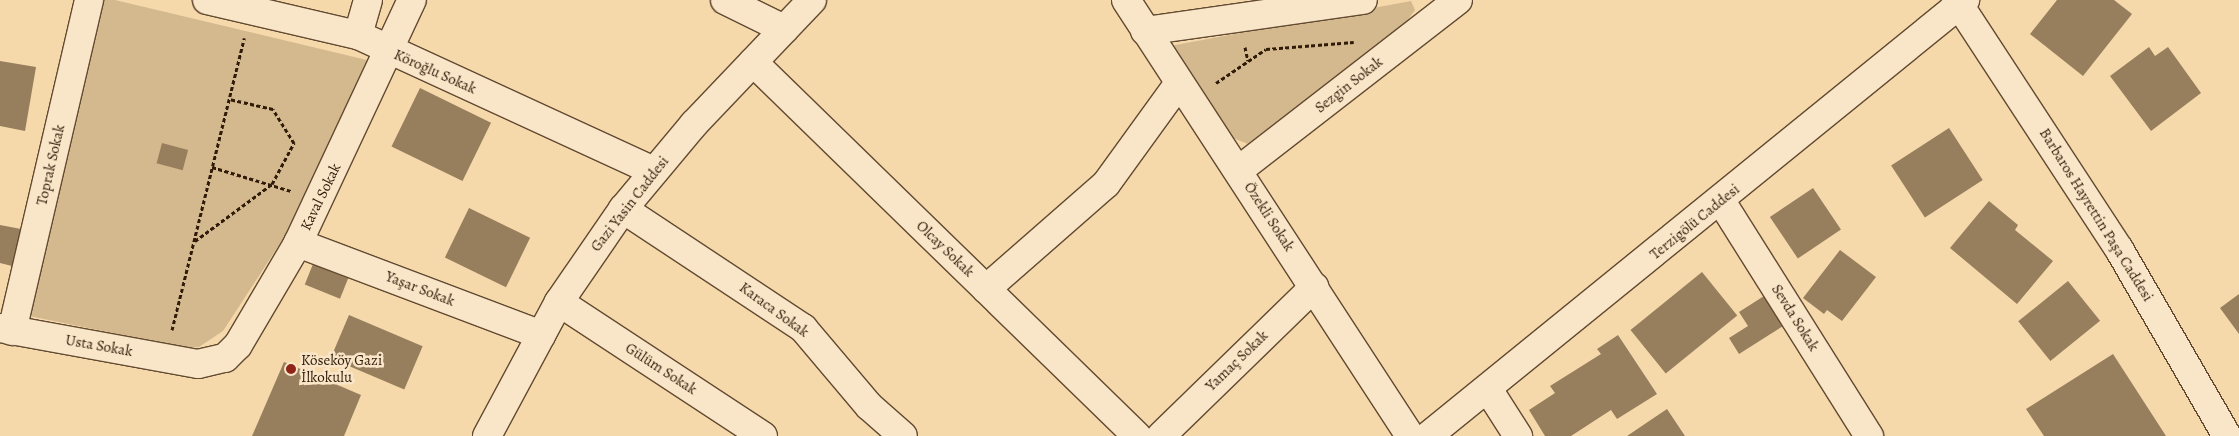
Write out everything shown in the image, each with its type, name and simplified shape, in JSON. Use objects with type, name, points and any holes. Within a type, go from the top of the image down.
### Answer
[{"type":"street","name":"Toprak Sokak","points":[[6,330],[89,0]]},
{"type":"street","name":"Köroğlu Sokak","points":[[207,0],[358,35],[391,52],[654,171]]},
{"type":"street","points":[[358,35],[368,0]]},
{"type":"street","name":"Kaval Sokak","points":[[198,364],[225,358],[238,345],[298,243],[391,52],[412,0]]},
{"type":"street","points":[[725,0],[784,29]]},
{"type":"street","name":"Gazi Yasin Caddesi","points":[[498,432],[541,335],[559,302],[623,209],[654,171],[812,0]]},
{"type":"street","name":"Özekli Sokak","points":[[1126,0],[1239,170],[1410,436]]},
{"type":"street","points":[[1145,30],[1363,0]]},
{"type":"street","name":"Sezgin Sokak","points":[[1239,170],[1458,0]]},
{"type":"street","name":"Terzigölü Caddesi","points":[[1428,436],[1721,201],[1960,2]]},
{"type":"street","name":"Barbaros Hayrettin Paşa Caddesi","points":[[1960,2],[2119,249],[2226,436]]},
{"type":"street","name":"Olcay Sokak","points":[[753,62],[1137,436]]},
{"type":"street","points":[[986,289],[1106,184],[1180,82]]},
{"type":"street","name":"Sevda Sokak","points":[[1721,201],[1869,436]]},
{"type":"street","name":"Karaca Sokak","points":[[623,209],[803,328],[869,406],[903,436]]},
{"type":"street","name":"Yaşar Sokak","points":[[298,243],[541,335]]},
{"type":"street","name":"Yamaç Sokak","points":[[1161,436],[1314,287]]},
{"type":"street","name":"Gülüm Sokak","points":[[559,302],[763,436]]},
{"type":"street","name":"Usta Sokak","points":[[6,330],[198,364]]},
{"type":"street","points":[[1488,389],[1518,436]]},
{"type":"path","points":[[165,358],[251,10]]},
{"type":"path","points":[[1210,87],[1266,49],[1362,41]]},
{"type":"path","points":[[194,241],[272,184],[294,143],[273,109],[229,99]]},
{"type":"path","points":[[212,167],[272,184],[319,201]]},
{"type":"shaded area","points":[[100,0],[115,0],[371,61],[283,239],[223,331],[199,347],[186,348],[29,316]]},
{"type":"shaded area","points":[[1411,1],[1415,10],[1407,21],[1248,144],[1233,138],[1170,46]]},
{"type":"building","points":[[2057,0],[2114,0],[2132,14],[2083,76],[2030,34]]},
{"type":"building","points":[[2149,47],[2155,56],[2168,47],[2201,93],[2151,131],[2110,76]]},
{"type":"building","points":[[0,61],[36,67],[25,131],[0,126]]},
{"type":"building","points":[[420,88],[491,123],[463,181],[392,146]]},
{"type":"building","points":[[1949,128],[1983,180],[1925,218],[1891,166]]},
{"type":"building","points":[[162,143],[188,150],[183,170],[157,163]]},
{"type":"building","points":[[1813,188],[1841,229],[1798,259],[1770,217]]},
{"type":"building","points":[[1989,201],[2018,225],[2015,230],[2053,261],[2017,304],[1950,248]]},
{"type":"building","points":[[469,208],[530,238],[506,287],[445,257]]},
{"type":"building","points":[[0,225],[21,229],[12,266],[0,263]]},
{"type":"building","points":[[1840,250],[1876,277],[1842,321],[1827,310],[1824,314],[1803,298]]},
{"type":"building","points":[[313,264],[348,278],[340,299],[305,284]]},
{"type":"building","points":[[1702,272],[1737,316],[1666,373],[1631,330]]},
{"type":"building","points":[[2068,281],[2100,321],[2050,361],[2018,321]]},
{"type":"building","points":[[2239,294],[2239,334],[2220,308]]},
{"type":"building","points":[[1764,296],[1783,326],[1739,354],[1729,338],[1748,326],[1739,312]]},
{"type":"building","points":[[349,315],[423,346],[404,390],[331,358]]},
{"type":"building","points":[[1618,335],[1657,394],[1617,419],[1611,410],[1571,436],[1545,436],[1529,410],[1555,393],[1550,386],[1601,354],[1597,349]]},
{"type":"building","points":[[2113,354],[2166,436],[2044,436],[2026,409]]},
{"type":"building","points":[[284,362],[361,395],[344,436],[252,436]]},
{"type":"building","points":[[1667,409],[1685,436],[1627,436]]},
{"type":"place","name":"Köseköy Gazi İlkokulu","points":[[291,369]]}]
